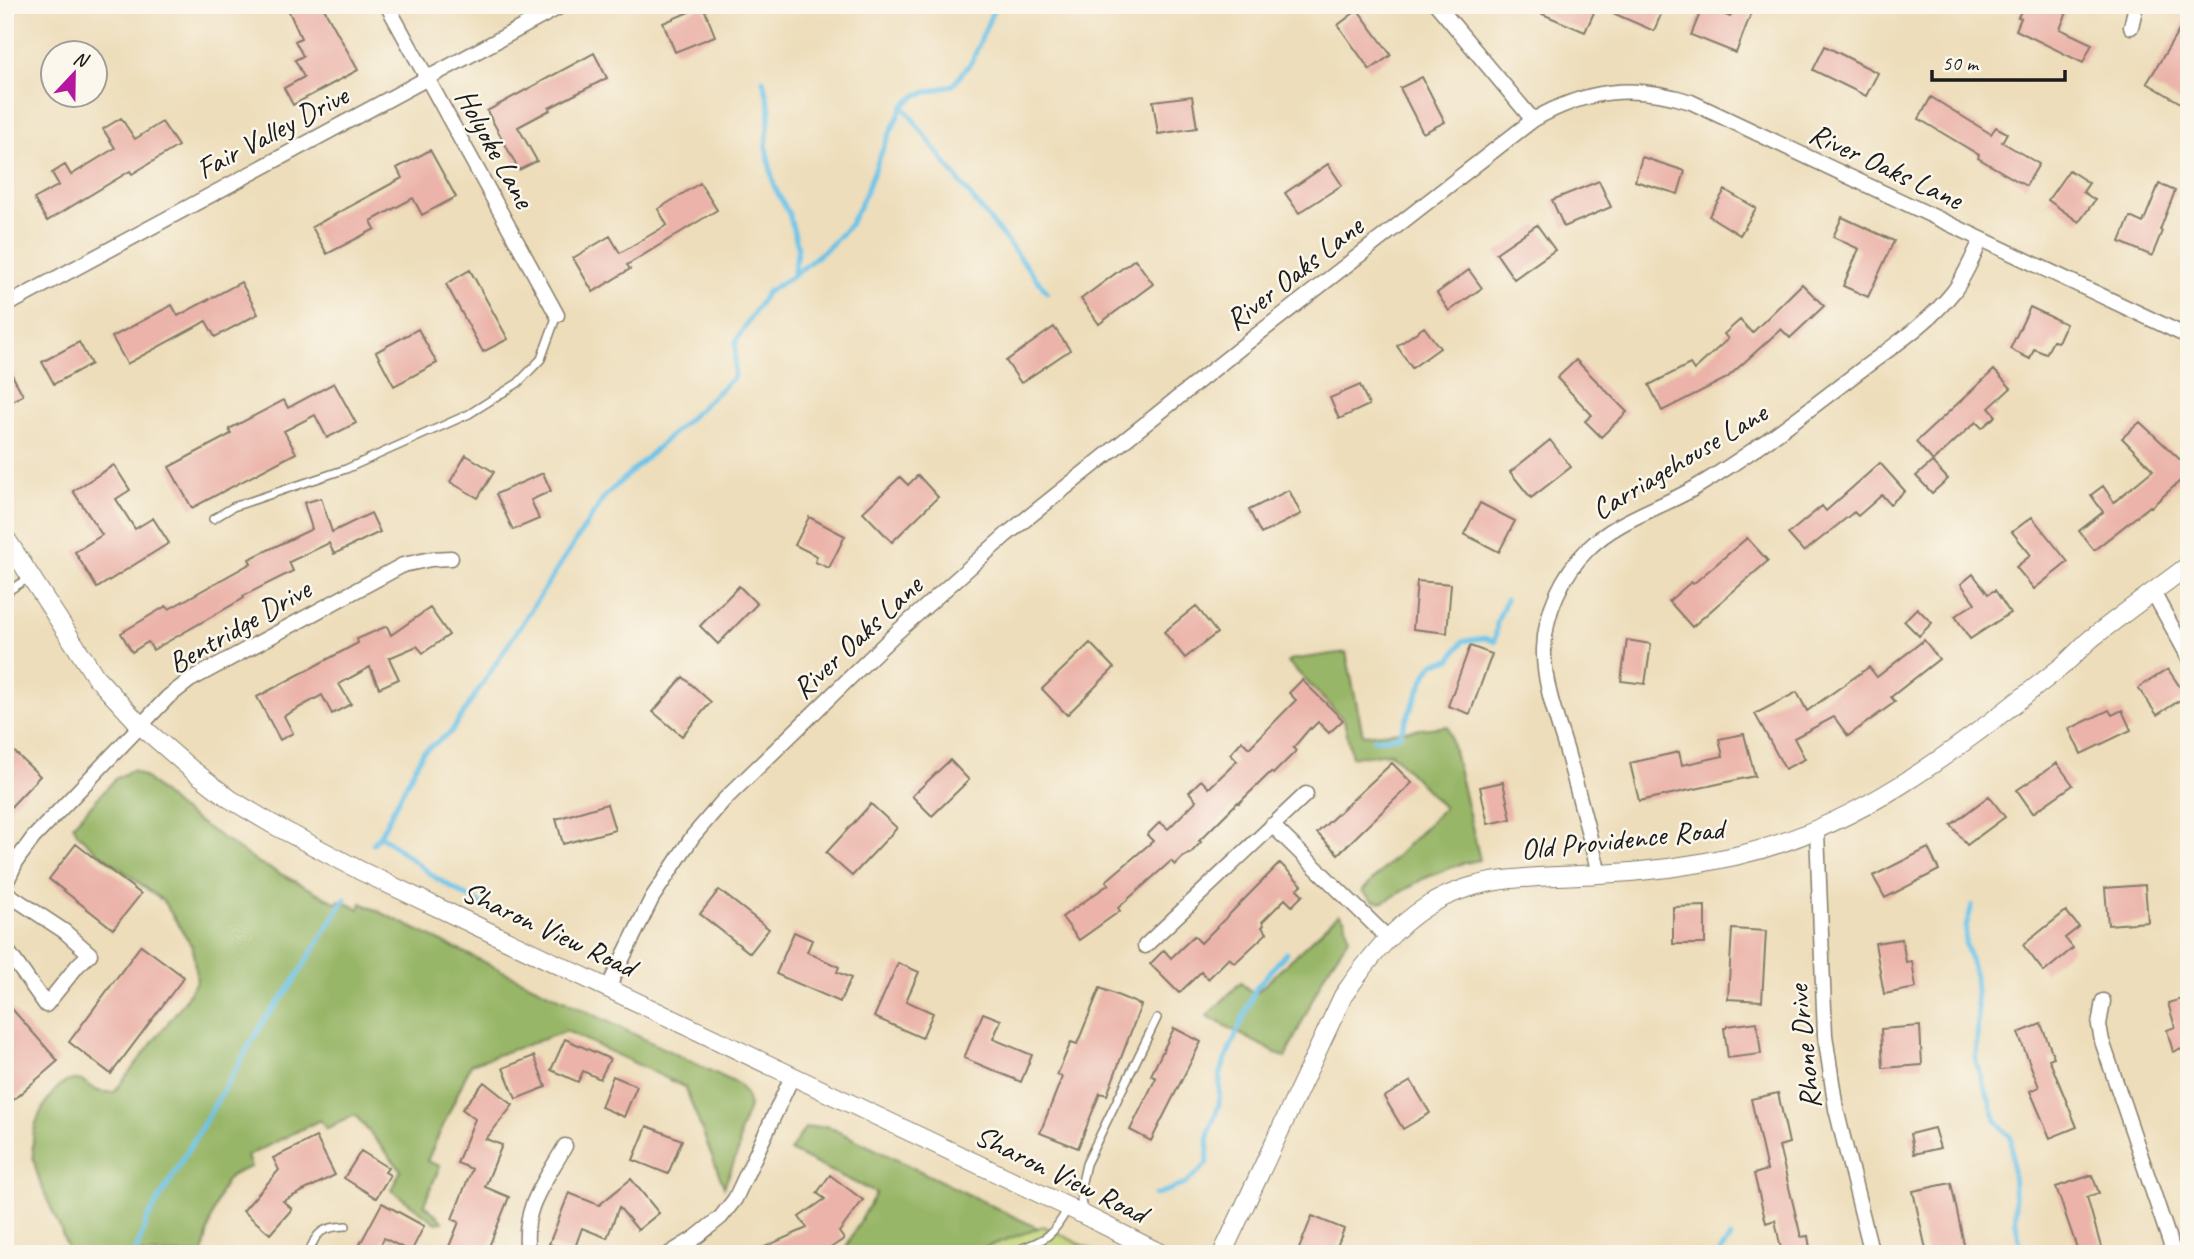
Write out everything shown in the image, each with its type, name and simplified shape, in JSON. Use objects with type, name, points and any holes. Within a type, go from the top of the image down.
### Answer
[{"type":"street","name":"Holyoke Lane","points":[[387,5],[557,315]]},
{"type":"street","name":"Fair Valley Drive","points":[[5,306],[563,5]]},
{"type":"street","points":[[1437,5],[1533,120]]},
{"type":"street","points":[[2131,27],[2136,5]]},
{"type":"street","name":"River Oaks Lane","points":[[608,988],[652,898],[693,836],[723,801],[897,634],[1014,528],[1533,120],[1552,109],[1595,94],[1625,90],[1666,94],[1691,103],[2189,337]]},
{"type":"street","name":"Carriagehouse Lane","points":[[1599,874],[1586,817],[1546,676],[1544,649],[1547,623],[1563,582],[1588,549],[1607,533],[1689,491],[1735,463],[1814,406],[1936,311],[1961,280],[1982,240]]},
{"type":"street","name":"Sharon View Road","points":[[5,537],[95,676],[140,725],[230,799],[361,871],[1162,1254]]},
{"type":"street","name":"Bentridge Drive","points":[[5,886],[11,856],[33,838],[168,697],[190,680],[391,571],[415,562],[451,558]]},
{"type":"street","name":"Old Providence Road","points":[[1222,1254],[1343,996],[1363,966],[1388,938],[1430,904],[1479,884],[1505,879],[1659,869],[1734,857],[1817,831],[1872,803],[1965,741],[2189,565]]},
{"type":"street","points":[[2153,592],[2189,659]]},
{"type":"street","points":[[1145,946],[1306,793]]},
{"type":"street","points":[[1272,825],[1388,938]]},
{"type":"street","name":"Rhone Drive","points":[[1817,831],[1825,1035],[1836,1110],[1872,1254]]},
{"type":"street","points":[[5,892],[64,931],[90,954],[46,1005],[9,953]]},
{"type":"street","points":[[2103,1001],[2099,1025],[2102,1041],[2174,1254]]},
{"type":"street","points":[[669,1254],[721,1217],[735,1199],[792,1077]]},
{"type":"street","points":[[528,1254],[525,1233],[530,1207],[565,1146]]},
{"type":"lane","points":[[213,519],[233,507],[346,469],[469,414],[518,383],[541,359],[557,315]]},
{"type":"lane","points":[[5,593],[30,578]]},
{"type":"lane","points":[[1007,1254],[1048,1237],[1076,1211],[1086,1164],[1157,1018]]},
{"type":"lane","points":[[309,1254],[312,1241],[321,1232],[331,1227],[346,1226]]},
{"type":"green space","points":[[1346,652],[1363,735],[1448,726],[1480,860],[1460,864],[1423,879],[1384,902],[1373,901],[1362,891],[1444,808],[1391,753],[1352,757],[1344,720],[1288,662]]},
{"type":"green space","points":[[132,770],[145,777],[177,807],[257,862],[337,903],[339,900],[359,909],[361,903],[738,1084],[746,1094],[749,1107],[740,1131],[739,1149],[724,1187],[685,1087],[567,1031],[471,1064],[427,1161],[440,1166],[424,1204],[443,1222],[436,1223],[391,1190],[401,1170],[355,1115],[326,1129],[320,1120],[247,1156],[251,1167],[231,1176],[222,1190],[213,1212],[203,1254],[69,1254],[34,1161],[36,1123],[51,1095],[61,1085],[70,1081],[81,1081],[100,1092],[114,1092],[183,1003],[197,980],[192,946],[163,901],[94,849],[78,834],[73,825],[115,779]]},
{"type":"green space","points":[[1339,914],[1345,920],[1349,937],[1325,973],[1285,1058],[1207,1016],[1241,982],[1254,995]]},
{"type":"green space","points":[[827,1126],[1038,1228],[967,1254],[842,1254],[876,1193],[790,1151],[805,1128]]},
{"type":"green space","points":[[1043,1226],[1101,1254],[968,1254]]},
{"type":"building","points":[[286,5],[322,5],[358,70],[293,105],[284,88],[304,77],[295,60],[303,56],[295,41],[301,38]]},
{"type":"building","points":[[1521,5],[1665,5],[1654,31],[1597,6],[1585,32]]},
{"type":"building","points":[[1735,5],[1754,5],[1736,53],[1691,35],[1703,6],[1730,17]]},
{"type":"building","points":[[2024,5],[2070,5],[2060,29],[2092,44],[2083,63],[2016,30]]},
{"type":"building","points":[[703,6],[715,36],[675,52],[663,23]]},
{"type":"building","points":[[1358,10],[1391,55],[1370,70],[1338,25]]},
{"type":"building","points":[[2189,14],[2189,108],[2147,83]]},
{"type":"building","points":[[1825,46],[1878,73],[1866,96],[1813,70]]},
{"type":"building","points":[[594,53],[607,78],[518,127],[537,161],[519,170],[487,111]]},
{"type":"building","points":[[1422,77],[1445,122],[1423,133],[1400,88]]},
{"type":"building","points":[[1192,96],[1197,128],[1158,134],[1153,101]]},
{"type":"building","points":[[1931,97],[1991,134],[1996,127],[2007,133],[2002,142],[2039,164],[2026,186],[1919,119]]},
{"type":"building","points":[[121,118],[135,139],[162,122],[178,146],[132,174],[130,171],[47,221],[34,199],[59,185],[52,173],[65,165],[71,175],[115,148],[103,129]]},
{"type":"building","points":[[430,150],[456,197],[422,215],[413,198],[371,221],[375,229],[327,254],[312,227],[402,178],[397,168]]},
{"type":"building","points":[[1642,157],[1685,171],[1678,194],[1635,181]]},
{"type":"building","points":[[1328,164],[1342,185],[1299,213],[1285,193]]},
{"type":"building","points":[[2069,170],[2089,183],[2083,192],[2095,200],[2079,222],[2048,200]]},
{"type":"building","points":[[1599,181],[1611,207],[1564,227],[1552,200]]},
{"type":"building","points":[[700,183],[717,210],[627,265],[630,269],[593,292],[573,258],[610,236],[620,253],[667,225],[658,209]]},
{"type":"building","points":[[2159,184],[2175,191],[2152,256],[2120,242],[2130,217],[2143,223]]},
{"type":"building","points":[[1725,190],[1756,208],[1740,235],[1709,216]]},
{"type":"building","points":[[1842,217],[1894,241],[1868,297],[1843,286],[1859,249],[1833,237]]},
{"type":"building","points":[[1537,225],[1555,250],[1514,279],[1496,253]]},
{"type":"building","points":[[1135,259],[1153,284],[1099,324],[1081,299]]},
{"type":"building","points":[[470,270],[508,339],[483,352],[446,284]]},
{"type":"building","points":[[1469,270],[1482,288],[1449,311],[1437,293]]},
{"type":"building","points":[[241,282],[258,314],[215,337],[206,321],[127,364],[112,337],[172,305],[178,316]]},
{"type":"building","points":[[1802,284],[1824,306],[1790,338],[1781,329],[1727,378],[1662,411],[1649,385],[1690,364],[1694,370],[1728,339],[1724,334],[1740,320],[1752,333]]},
{"type":"building","points":[[2030,307],[2066,324],[2058,342],[2053,341],[2046,354],[2034,349],[2030,359],[2010,349]]},
{"type":"building","points":[[1054,327],[1070,350],[1021,383],[1006,361]]},
{"type":"building","points":[[1424,327],[1440,348],[1412,368],[1397,346]]},
{"type":"building","points":[[418,329],[437,363],[394,386],[376,352]]},
{"type":"building","points":[[79,342],[91,364],[54,384],[42,362]]},
{"type":"building","points":[[1576,360],[1627,412],[1601,437],[1585,421],[1592,415],[1557,378]]},
{"type":"building","points":[[5,362],[23,395],[5,405]]},
{"type":"building","points":[[1994,370],[2011,388],[1989,408],[1996,416],[1982,428],[1976,422],[1933,461],[1916,442]]},
{"type":"building","points":[[334,383],[356,423],[327,438],[315,415],[284,431],[296,453],[192,508],[169,467],[231,434],[229,429],[284,400],[288,408]]},
{"type":"building","points":[[1360,385],[1369,405],[1339,419],[1330,398]]},
{"type":"building","points":[[2140,422],[2189,468],[2189,473],[2151,507],[2094,550],[2079,531],[2103,512],[2091,495],[2103,486],[2114,502],[2153,470],[2122,438]]},
{"type":"building","points":[[1550,440],[1571,467],[1531,498],[1510,472]]},
{"type":"building","points":[[466,455],[494,472],[478,498],[450,482]]},
{"type":"building","points":[[1932,462],[1948,479],[1932,493],[1916,476]]},
{"type":"building","points":[[1880,463],[1905,491],[1890,504],[1882,495],[1858,516],[1854,512],[1804,552],[1788,534],[1822,506],[1826,511]]},
{"type":"building","points":[[114,465],[130,490],[116,499],[135,529],[153,518],[169,543],[97,588],[75,552],[102,535],[73,491]]},
{"type":"building","points":[[543,473],[551,491],[531,500],[539,519],[513,530],[496,494]]},
{"type":"building","points":[[918,475],[938,497],[892,542],[863,512],[900,477],[908,485]]},
{"type":"building","points":[[1289,490],[1301,514],[1261,534],[1249,510]]},
{"type":"building","points":[[321,498],[332,532],[371,513],[380,532],[334,554],[329,543],[289,562],[293,571],[243,596],[244,598],[153,650],[148,642],[132,652],[121,633],[166,606],[169,609],[251,563],[249,559],[312,529],[304,503]]},
{"type":"building","points":[[1480,503],[1515,521],[1499,552],[1464,534]]},
{"type":"building","points":[[809,517],[845,536],[829,568],[815,562],[817,556],[795,545]]},
{"type":"building","points":[[2032,517],[2068,562],[2034,589],[2016,567],[2031,555],[2012,532]]},
{"type":"building","points":[[1747,538],[1768,561],[1692,627],[1669,601]]},
{"type":"building","points":[[1973,574],[1988,594],[1995,590],[2010,613],[1970,639],[1955,616],[1975,603],[1961,584]]},
{"type":"building","points":[[1417,581],[1451,584],[1447,633],[1413,629]]},
{"type":"building","points":[[739,586],[757,604],[718,644],[700,626]]},
{"type":"building","points":[[1196,606],[1217,633],[1185,658],[1164,632]]},
{"type":"building","points":[[430,608],[449,635],[423,653],[417,646],[389,658],[399,679],[379,688],[370,667],[339,684],[351,704],[332,714],[322,695],[284,716],[293,733],[280,740],[257,697],[358,643],[357,639],[387,626],[391,635]]},
{"type":"building","points":[[1917,608],[1932,623],[1919,636],[1904,621]]},
{"type":"building","points":[[1627,640],[1651,644],[1645,684],[1621,681]]},
{"type":"building","points":[[1924,640],[1939,659],[1891,697],[1895,702],[1848,736],[1834,717],[1794,738],[1805,759],[1785,769],[1755,714],[1797,692],[1807,711],[1869,667],[1877,677]]},
{"type":"building","points":[[1090,643],[1114,668],[1067,715],[1042,689]]},
{"type":"building","points":[[1470,646],[1492,654],[1470,714],[1448,706]]},
{"type":"building","points":[[2168,669],[2186,696],[2157,715],[2138,688]]},
{"type":"building","points":[[683,677],[711,702],[682,736],[653,712]]},
{"type":"building","points":[[1302,680],[1343,720],[1329,733],[1318,722],[1310,728],[1293,748],[1296,751],[1238,802],[1199,841],[1201,842],[1191,853],[1175,865],[1171,861],[1118,908],[1120,911],[1079,940],[1062,917],[1109,884],[1106,881],[1153,841],[1147,835],[1160,822],[1168,829],[1195,802],[1189,792],[1201,780],[1209,788],[1237,761],[1230,754],[1242,741],[1249,748],[1296,700],[1289,693]]},
{"type":"building","points":[[2109,710],[2112,715],[2122,710],[2131,730],[2081,754],[2069,729]]},
{"type":"building","points":[[1744,734],[1755,776],[1639,801],[1630,763],[1679,752],[1682,765],[1723,756],[1719,739]]},
{"type":"building","points":[[5,743],[40,776],[5,813]]},
{"type":"building","points":[[950,760],[969,780],[932,816],[912,796]]},
{"type":"building","points":[[1392,763],[1412,783],[1338,854],[1317,833]]},
{"type":"building","points":[[2057,763],[2073,785],[2033,813],[2017,790]]},
{"type":"building","points":[[1503,782],[1511,819],[1488,824],[1480,787]]},
{"type":"building","points":[[1989,796],[2005,817],[1967,845],[1951,825]]},
{"type":"building","points":[[607,804],[615,830],[563,844],[556,819]]},
{"type":"building","points":[[871,804],[897,828],[852,876],[826,853]]},
{"type":"building","points":[[76,844],[141,894],[113,929],[49,879]]},
{"type":"building","points":[[1928,848],[1939,870],[1885,898],[1873,876]]},
{"type":"building","points":[[1280,863],[1302,885],[1297,889],[1303,895],[1292,906],[1285,899],[1262,922],[1267,933],[1235,963],[1229,958],[1208,979],[1201,972],[1179,993],[1150,964],[1164,950],[1171,958],[1194,936],[1201,943]]},
{"type":"building","points":[[2145,885],[2148,922],[2108,925],[2105,888]]},
{"type":"building","points":[[719,890],[769,929],[750,953],[700,914]]},
{"type":"building","points":[[1705,906],[1705,944],[1673,944],[1673,907]]},
{"type":"building","points":[[2066,911],[2079,927],[2065,938],[2073,948],[2044,972],[2023,945]]},
{"type":"building","points":[[1732,929],[1766,931],[1762,1001],[1728,999]]},
{"type":"building","points":[[794,932],[812,940],[807,952],[839,967],[837,972],[851,978],[840,1002],[776,974]]},
{"type":"building","points":[[1902,939],[1906,962],[1912,961],[1916,988],[1884,994],[1875,943]]},
{"type":"building","points":[[141,945],[184,977],[111,1074],[69,1042]]},
{"type":"building","points":[[898,963],[919,972],[906,1001],[933,1013],[922,1038],[874,1017]]},
{"type":"building","points":[[1100,988],[1141,1005],[1107,1095],[1100,1093],[1078,1148],[1040,1133],[1062,1077],[1057,1075],[1071,1042],[1077,1044]]},
{"type":"building","points":[[2189,997],[2189,1060],[2186,1061],[2182,1049],[2173,1052],[2167,1030],[2175,1027],[2168,1003]]},
{"type":"building","points":[[5,1001],[58,1061],[13,1100],[5,1091]]},
{"type":"building","points":[[983,1013],[1001,1020],[993,1039],[1032,1055],[1021,1082],[964,1058]]},
{"type":"building","points":[[1757,1022],[1761,1054],[1728,1058],[1724,1028]]},
{"type":"building","points":[[2041,1024],[2054,1057],[2049,1059],[2077,1127],[2050,1138],[2030,1091],[2039,1087],[2018,1033]]},
{"type":"building","points":[[1920,1026],[1922,1065],[1883,1068],[1881,1029]]},
{"type":"building","points":[[1174,1028],[1201,1042],[1151,1141],[1130,1130],[1156,1078],[1151,1075]]},
{"type":"building","points":[[565,1039],[610,1059],[600,1079],[583,1071],[578,1082],[551,1070]]},
{"type":"building","points":[[534,1056],[546,1087],[516,1099],[503,1068]]},
{"type":"building","points":[[613,1076],[637,1086],[624,1117],[601,1107]]},
{"type":"building","points":[[1411,1081],[1430,1113],[1403,1129],[1384,1097]]},
{"type":"building","points":[[484,1082],[513,1105],[486,1139],[502,1145],[485,1187],[509,1197],[486,1254],[446,1254],[459,1222],[452,1219],[472,1169],[457,1163],[475,1119],[462,1109]]},
{"type":"building","points":[[1778,1093],[1789,1143],[1779,1146],[1801,1237],[1808,1236],[1811,1254],[1782,1254],[1775,1220],[1766,1223],[1754,1174],[1767,1170],[1751,1099]]},
{"type":"building","points":[[647,1126],[682,1140],[668,1174],[633,1160]]},
{"type":"building","points":[[1934,1128],[1940,1148],[1914,1154],[1910,1134]]},
{"type":"building","points":[[316,1137],[335,1175],[283,1201],[292,1209],[270,1234],[243,1211],[279,1170],[273,1158]]},
{"type":"building","points":[[361,1151],[388,1168],[385,1172],[390,1175],[376,1198],[344,1178]]},
{"type":"building","points":[[830,1175],[863,1200],[839,1232],[844,1239],[821,1254],[749,1254],[807,1228],[799,1217],[825,1199],[817,1193]]},
{"type":"building","points":[[2092,1175],[2099,1193],[2087,1197],[2103,1254],[2079,1254],[2056,1187]]},
{"type":"building","points":[[631,1179],[659,1213],[638,1230],[619,1207],[607,1238],[582,1228],[573,1253],[549,1244],[569,1193],[599,1205]]},
{"type":"building","points":[[1951,1183],[1966,1254],[1927,1254],[1913,1191]]},
{"type":"building","points":[[382,1203],[424,1226],[411,1252],[384,1238],[377,1253],[360,1244]]},
{"type":"building","points":[[1312,1216],[1344,1229],[1334,1254],[1297,1254]]},
{"type":"waterway","points":[[373,844],[423,752],[451,732],[605,496],[734,377],[736,341],[767,292],[793,276],[832,244],[850,224],[903,106],[917,95],[953,85],[972,61],[997,5]]},
{"type":"waterway","points":[[763,80],[770,108],[766,147],[774,186],[789,214],[798,247],[793,276]]},
{"type":"waterway","points":[[903,106],[1047,292]]},
{"type":"waterway","points":[[1374,739],[1399,736],[1427,672],[1434,663],[1450,660],[1463,641],[1485,638],[1495,642],[1497,622],[1506,600]]},
{"type":"waterway","points":[[380,835],[436,878],[487,908]]},
{"type":"waterway","points":[[135,1254],[147,1220],[265,1019],[289,989],[345,899]]},
{"type":"waterway","points":[[1972,905],[1965,942],[1975,976],[1978,1019],[1976,1062],[1996,1120],[2011,1138],[2016,1223],[2022,1254]]},
{"type":"waterway","points":[[1155,1195],[1185,1184],[1207,1164],[1209,1131],[1219,1105],[1220,1076],[1224,1063],[1256,988],[1286,953]]},
{"type":"waterway","points":[[1719,1254],[1730,1238]]}]
